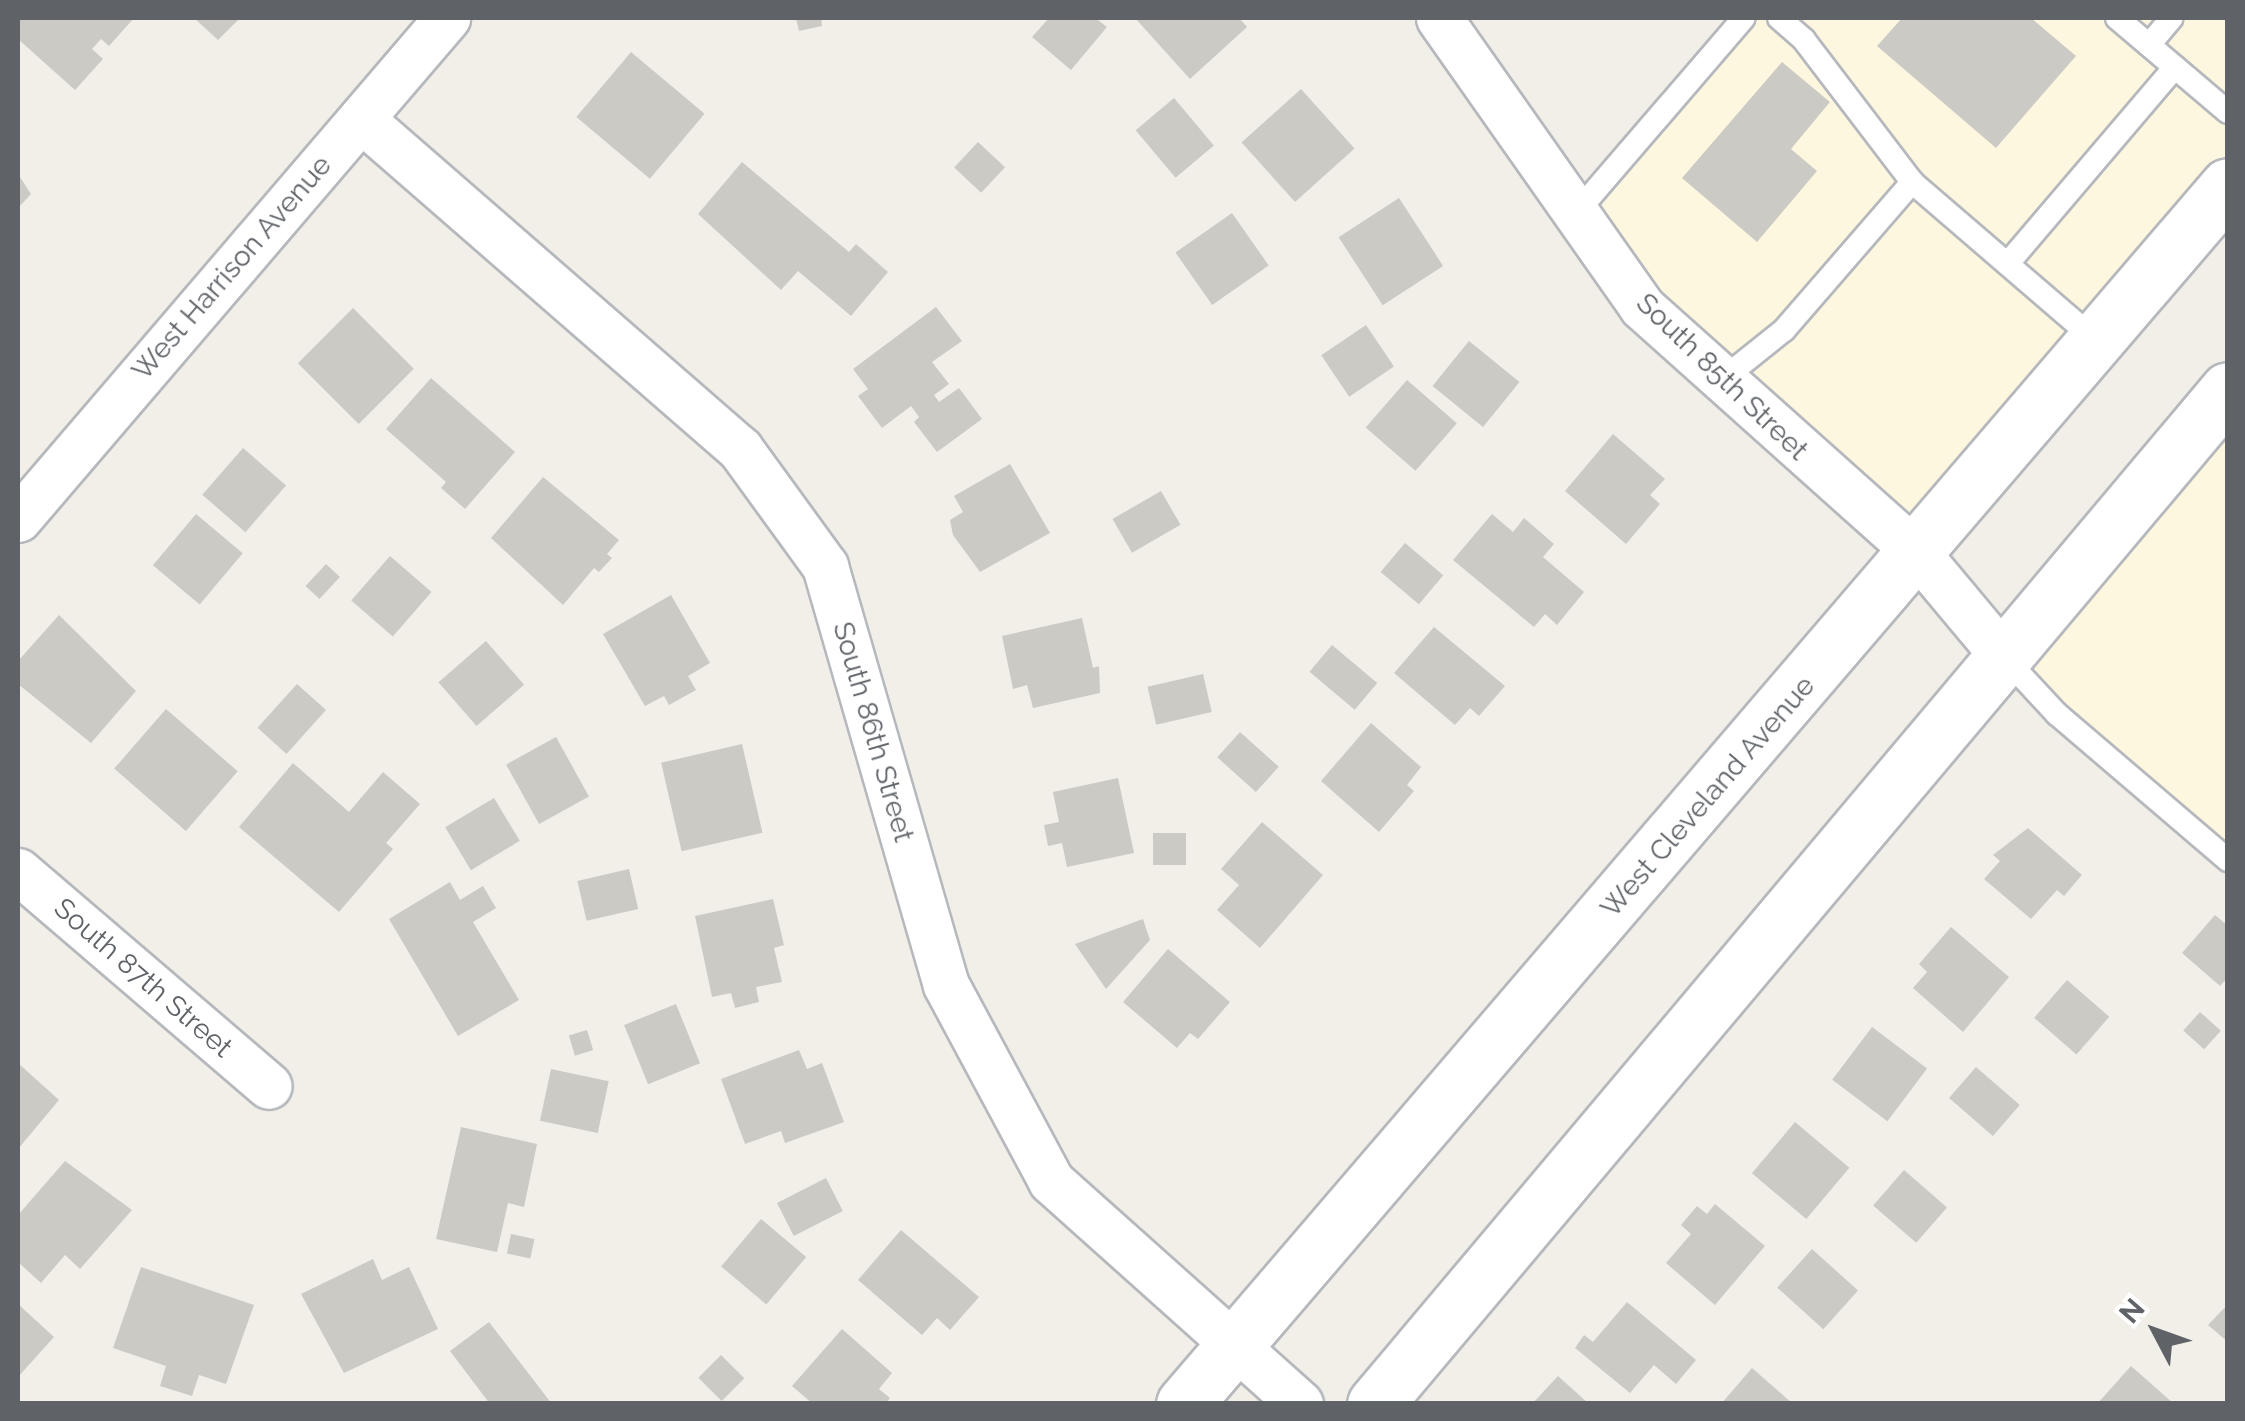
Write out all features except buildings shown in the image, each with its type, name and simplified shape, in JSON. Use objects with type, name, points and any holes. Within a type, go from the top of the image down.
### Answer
[{"type":"street","name":"West Harrison Avenue","points":[[18,519],[446,18]]},
{"type":"street","name":"South 85th Street","points":[[1440,18],[1642,307],[1719,382],[1918,554],[2004,656]]},
{"type":"street","name":"South 86th Street","points":[[360,119],[740,449],[824,566],[946,985],[1052,1182],[1300,1404]]},
{"type":"street","name":"West Cleveland Avenue","points":[[1184,1404],[1918,554],[2228,186]]},
{"type":"street","points":[[1375,1404],[2228,390]]},
{"type":"street","name":"South 87th Street","points":[[18,871],[269,1086]]},
{"type":"lane","points":[[1576,213],[1744,18]]},
{"type":"lane","points":[[1779,18],[1804,40],[1912,182],[2096,341]]},
{"type":"lane","points":[[2117,18],[2228,112]]},
{"type":"lane","points":[[2149,44],[2172,18]]},
{"type":"lane","points":[[2009,262],[2175,67]]},
{"type":"lane","points":[[1719,382],[1784,330],[1912,182]]},
{"type":"lane","points":[[2004,656],[2058,714],[2228,860]]},
{"type":"shaded area","points":[[1744,18],[2227,18],[2227,186],[1918,554],[1576,213]]},
{"type":"shaded area","points":[[2227,390],[2227,860],[2004,657]]}]
